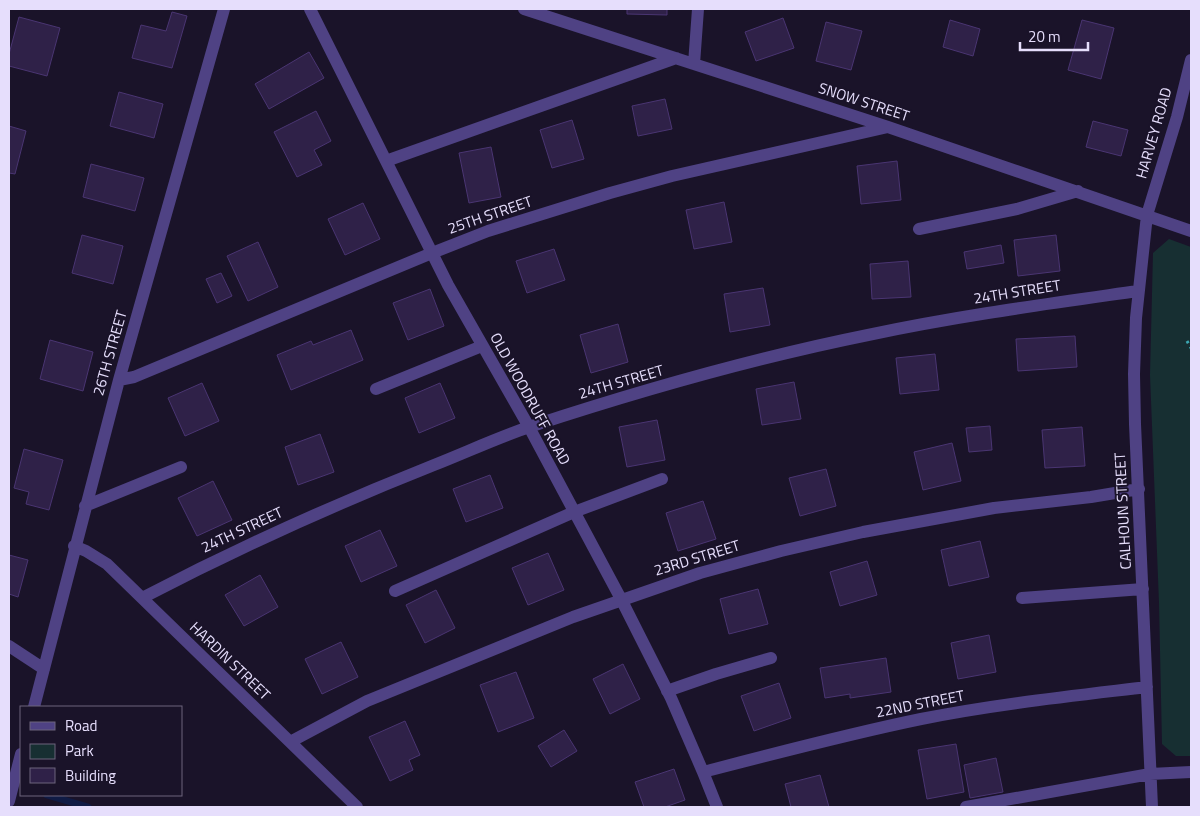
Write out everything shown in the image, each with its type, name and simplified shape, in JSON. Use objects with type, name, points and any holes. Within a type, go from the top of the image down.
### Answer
[{"type":"street","name":"26TH STREET","points":[[34,706],[74,546],[119,380],[226,9]]},
{"type":"street","name":"OLD WOODRUFF ROAD","points":[[310,9],[432,252],[621,599],[667,691],[704,772],[717,807]]},
{"type":"street","name":"SNOW STREET","points":[[524,9],[888,127],[1147,214],[1191,231]]},
{"type":"street","points":[[694,64],[698,9]]},
{"type":"street","points":[[386,161],[676,58]]},
{"type":"street","name":"HARVEY ROAD","points":[[1147,214],[1177,117],[1191,60]]},
{"type":"street","name":"25TH STREET","points":[[119,380],[134,378],[432,252],[488,231],[610,193],[734,162],[888,127]]},
{"type":"street","points":[[919,229],[1017,209],[1078,191]]},
{"type":"street","name":"CALHOUN STREET","points":[[1147,214],[1138,291],[1134,374],[1152,807]]},
{"type":"street","name":"24TH STREET","points":[[142,598],[212,562],[354,496],[529,428],[600,404],[733,366],[867,335],[1002,310],[1138,291]]},
{"type":"street","points":[[376,388],[482,346]]},
{"type":"street","points":[[85,506],[181,467]]},
{"type":"street","points":[[395,591],[574,512],[662,479]]},
{"type":"street","name":"23RD STREET","points":[[290,742],[367,702],[573,617],[700,573],[863,532],[994,508],[1091,497],[1139,489]]},
{"type":"street","name":"HARDIN STREET","points":[[74,546],[86,550],[107,564],[357,807]]},
{"type":"street","points":[[1022,598],[1143,589]]},
{"type":"street","points":[[9,646],[44,669]]},
{"type":"street","points":[[667,691],[771,658]]},
{"type":"street","name":"22ND STREET","points":[[704,772],[813,743],[923,719],[1035,700],[1147,687]]},
{"type":"street","points":[[9,801],[20,758]]},
{"type":"street","points":[[966,807],[1150,774],[1191,772]]},
{"type":"path","points":[[1187,341],[1191,348]]},
{"type":"green space","points":[[1169,239],[1191,247],[1191,756],[1176,756],[1162,744],[1159,603],[1150,375],[1153,253]]},
{"type":"building","points":[[627,9],[667,9],[667,15],[627,14]]},
{"type":"building","points":[[172,12],[187,16],[172,68],[132,58],[141,25],[166,31]]},
{"type":"building","points":[[19,17],[60,28],[47,76],[9,66],[9,54]]},
{"type":"building","points":[[783,18],[794,48],[756,61],[745,32]]},
{"type":"building","points":[[950,20],[980,29],[973,56],[943,47]]},
{"type":"building","points":[[1082,20],[1114,28],[1101,79],[1068,70]]},
{"type":"building","points":[[826,22],[862,31],[851,70],[816,61]]},
{"type":"building","points":[[309,52],[324,78],[269,109],[255,84]]},
{"type":"building","points":[[119,92],[163,104],[154,138],[110,126]]},
{"type":"building","points":[[665,99],[672,129],[638,136],[632,106]]},
{"type":"building","points":[[316,111],[331,141],[314,150],[322,165],[297,177],[274,132]]},
{"type":"building","points":[[572,120],[584,159],[552,168],[540,130]]},
{"type":"building","points":[[1093,121],[1128,130],[1121,156],[1086,147]]},
{"type":"building","points":[[9,126],[26,131],[15,174],[9,173]]},
{"type":"building","points":[[491,147],[501,197],[469,203],[459,153]]},
{"type":"building","points":[[897,161],[901,200],[861,204],[857,166]]},
{"type":"building","points":[[91,164],[144,178],[135,211],[83,197]]},
{"type":"building","points":[[724,202],[732,242],[694,249],[686,210]]},
{"type":"building","points":[[363,203],[380,239],[345,255],[328,219]]},
{"type":"building","points":[[82,235],[123,246],[113,284],[72,273]]},
{"type":"building","points":[[1056,235],[1060,271],[1018,276],[1014,240]]},
{"type":"building","points":[[258,242],[278,287],[248,301],[227,256]]},
{"type":"building","points":[[1001,245],[1004,263],[967,269],[964,252]]},
{"type":"building","points":[[554,249],[565,280],[527,293],[516,261]]},
{"type":"building","points":[[908,261],[911,297],[872,299],[870,264]]},
{"type":"building","points":[[221,273],[232,296],[217,303],[206,279]]},
{"type":"building","points":[[763,288],[770,325],[730,332],[724,294]]},
{"type":"building","points":[[430,289],[444,326],[408,340],[393,303]]},
{"type":"building","points":[[618,324],[628,362],[591,373],[580,335]]},
{"type":"building","points":[[351,330],[363,360],[291,390],[277,355],[311,341],[313,345]]},
{"type":"building","points":[[1075,336],[1077,367],[1018,371],[1016,339]]},
{"type":"building","points":[[50,340],[93,352],[83,391],[40,379]]},
{"type":"building","points":[[935,354],[939,390],[900,394],[896,358]]},
{"type":"building","points":[[794,382],[801,419],[762,425],[756,389]]},
{"type":"building","points":[[202,383],[219,421],[185,436],[168,398]]},
{"type":"building","points":[[440,383],[455,418],[419,433],[405,398]]},
{"type":"building","points":[[657,420],[665,460],[627,467],[619,427]]},
{"type":"building","points":[[990,426],[992,450],[969,452],[966,428]]},
{"type":"building","points":[[1082,427],[1085,466],[1045,468],[1042,430]]},
{"type":"building","points":[[320,434],[334,472],[298,485],[285,447]]},
{"type":"building","points":[[952,443],[961,481],[923,490],[914,452]]},
{"type":"building","points":[[24,449],[63,460],[49,510],[26,504],[29,492],[14,488]]},
{"type":"building","points":[[826,469],[836,506],[800,516],[789,478]]},
{"type":"building","points":[[490,475],[503,508],[466,522],[453,489]]},
{"type":"building","points":[[213,481],[232,520],[197,536],[178,498]]},
{"type":"building","points":[[703,501],[716,539],[678,551],[666,513]]},
{"type":"building","points":[[380,530],[397,566],[361,582],[345,546]]},
{"type":"building","points":[[980,541],[989,577],[949,586],[941,550]]},
{"type":"building","points":[[548,553],[564,590],[528,605],[512,568]]},
{"type":"building","points":[[9,555],[28,560],[18,597],[9,594]]},
{"type":"building","points":[[867,561],[877,595],[840,606],[830,572]]},
{"type":"building","points":[[260,575],[278,607],[244,626],[225,595]]},
{"type":"building","points":[[758,589],[768,624],[729,634],[720,599]]},
{"type":"building","points":[[436,590],[455,628],[425,643],[406,605]]},
{"type":"building","points":[[989,635],[996,672],[958,679],[951,643]]},
{"type":"building","points":[[341,642],[358,677],[322,694],[305,659]]},
{"type":"building","points":[[886,658],[891,692],[850,698],[850,694],[825,698],[820,668]]},
{"type":"building","points":[[623,664],[640,699],[610,714],[593,679]]},
{"type":"building","points":[[516,672],[534,718],[498,732],[480,685]]},
{"type":"building","points":[[779,683],[791,718],[754,731],[741,696]]},
{"type":"building","points":[[405,721],[420,755],[409,760],[413,770],[390,781],[369,737]]},
{"type":"building","points":[[564,730],[577,751],[551,767],[538,746]]},
{"type":"building","points":[[956,744],[964,792],[927,799],[918,750]]},
{"type":"building","points":[[996,758],[1003,792],[970,798],[964,765]]},
{"type":"building","points":[[674,769],[685,800],[665,807],[644,807],[635,782]]},
{"type":"building","points":[[820,775],[829,807],[791,807],[785,784]]},
{"type":"waterway","points":[[50,796],[88,807]]}]
